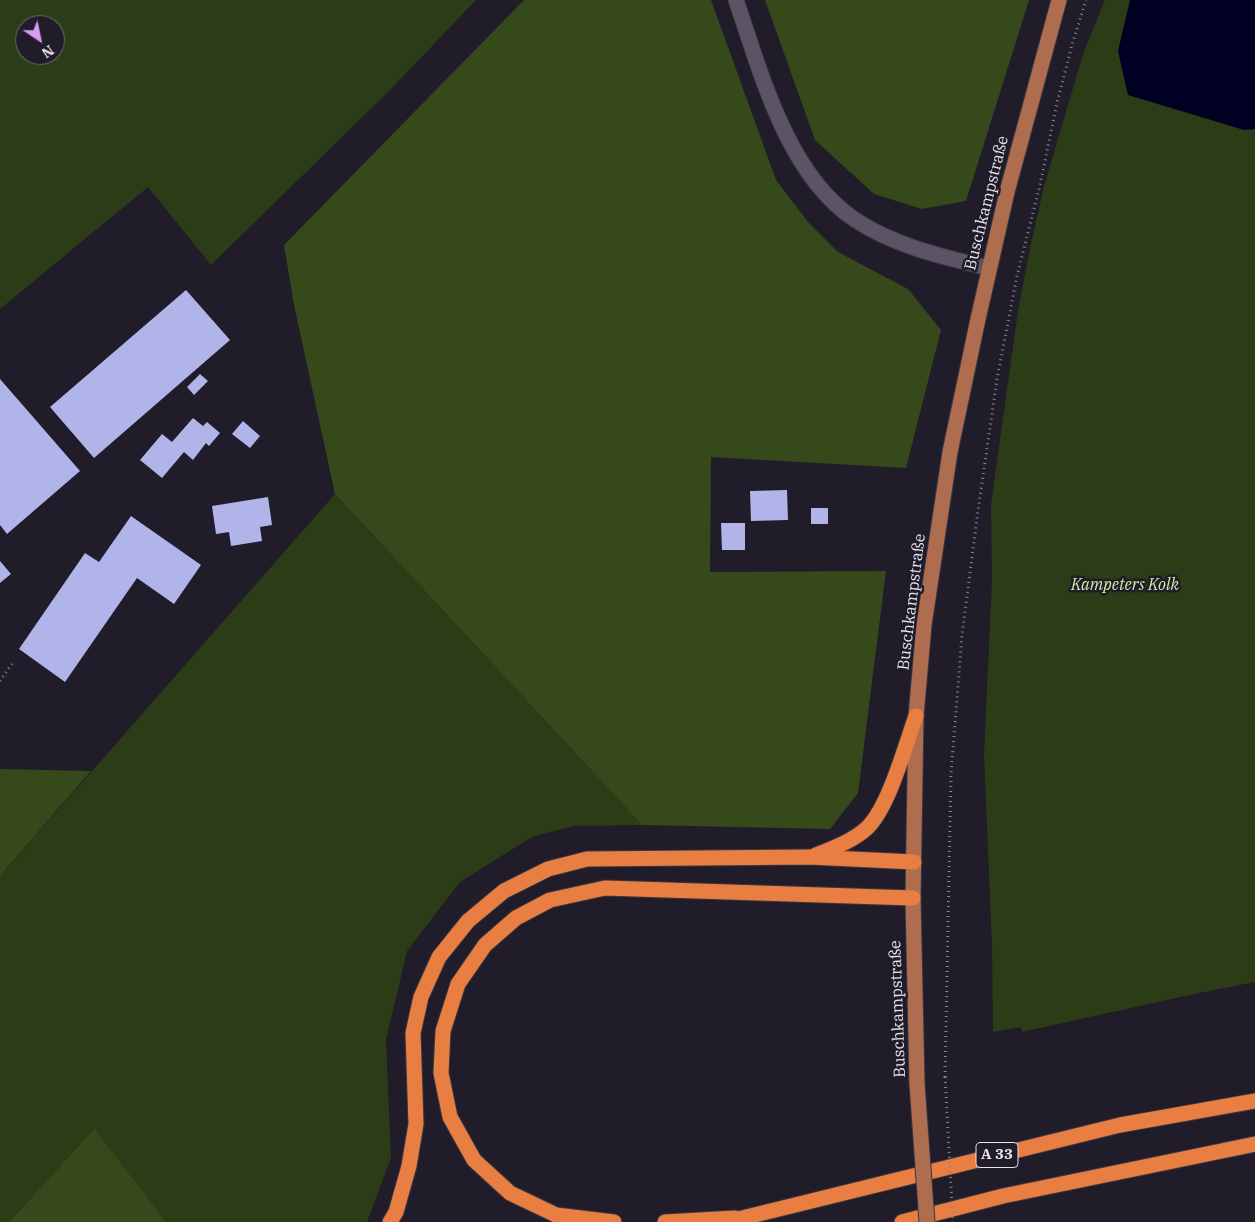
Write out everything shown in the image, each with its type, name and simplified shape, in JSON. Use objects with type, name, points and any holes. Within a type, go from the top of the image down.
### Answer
[{"type":"highway","points":[[810,857],[839,846],[867,828],[883,806],[916,716]]},
{"type":"highway","points":[[390,1222],[396,1212],[409,1166],[416,1124],[413,1033],[421,997],[439,957],[468,921],[504,891],[548,869],[586,859],[810,857],[914,862]]},
{"type":"highway","points":[[614,1222],[556,1215],[510,1193],[474,1160],[450,1117],[441,1073],[443,1031],[458,984],[485,945],[516,918],[550,900],[606,888],[913,898]]},
{"type":"highway","name":"A 33","points":[[726,1222],[1120,1125],[1255,1101]]},
{"type":"highway","points":[[902,1222],[1003,1196],[1255,1144]]},
{"type":"highway","points":[[665,1222],[742,1217]]},
{"type":"main road","name":"Buschkampstraße","points":[[927,1222],[917,1084],[913,898],[916,716],[924,625],[950,452],[989,268],[1021,137],[1059,0]]},
{"type":"street","points":[[736,0],[761,74],[783,127],[799,157],[829,197],[855,220],[879,234],[942,256],[989,268]]},
{"type":"path","points":[[953,1222],[945,1077],[951,774],[962,635],[998,379],[1017,276],[1040,185],[1057,103],[1086,0]]},
{"type":"path","points":[[0,681],[12,664]]},
{"type":"green space","points":[[0,0],[476,0],[390,90],[211,265],[148,187],[0,309]]},
{"type":"green space","points":[[524,0],[711,0],[776,180],[808,222],[838,252],[908,289],[941,330],[906,468],[711,457],[710,572],[886,571],[858,793],[830,829],[642,825],[335,494],[294,305],[284,245]]},
{"type":"green space","points":[[765,0],[1029,0],[966,201],[922,209],[874,194],[815,140]]},
{"type":"green space","name":"Kampeters Kolk","points":[[1105,0],[1255,0],[1255,982],[1022,1032],[1021,1027],[993,1032],[992,946],[984,755],[992,580],[991,504],[1018,311],[1044,186],[1084,51]]},
{"type":"green space","points":[[335,494],[642,825],[574,826],[532,837],[460,882],[407,951],[386,1040],[391,1158],[367,1222],[166,1222],[94,1129],[9,1222],[0,1222],[0,876]]},
{"type":"green space","points":[[0,769],[91,771],[0,876]]},
{"type":"green space","points":[[94,1129],[166,1222],[9,1222]]},
{"type":"water","points":[[1130,0],[1255,0],[1255,129],[1244,130],[1128,95],[1118,51]]},
{"type":"building","points":[[186,290],[230,340],[94,458],[50,407]]},
{"type":"building","points":[[200,374],[208,381],[194,395],[187,387]]},
{"type":"building","points":[[0,379],[80,471],[7,534],[0,525]]},
{"type":"building","points":[[193,418],[203,426],[207,422],[220,433],[209,446],[206,443],[193,460],[184,452],[162,478],[140,460],[162,434],[172,442]]},
{"type":"building","points":[[243,421],[260,436],[250,448],[232,434]]},
{"type":"building","points":[[787,490],[788,520],[751,521],[750,491]]},
{"type":"building","points":[[268,497],[272,525],[260,527],[262,541],[231,546],[229,532],[216,534],[212,506]]},
{"type":"building","points":[[811,508],[828,508],[828,524],[811,524]]},
{"type":"building","points":[[131,516],[201,565],[174,604],[137,578],[65,682],[19,649],[85,553],[99,562]]},
{"type":"building","points":[[721,523],[745,523],[745,550],[722,550]]},
{"type":"building","points":[[0,561],[11,574],[0,583]]}]
